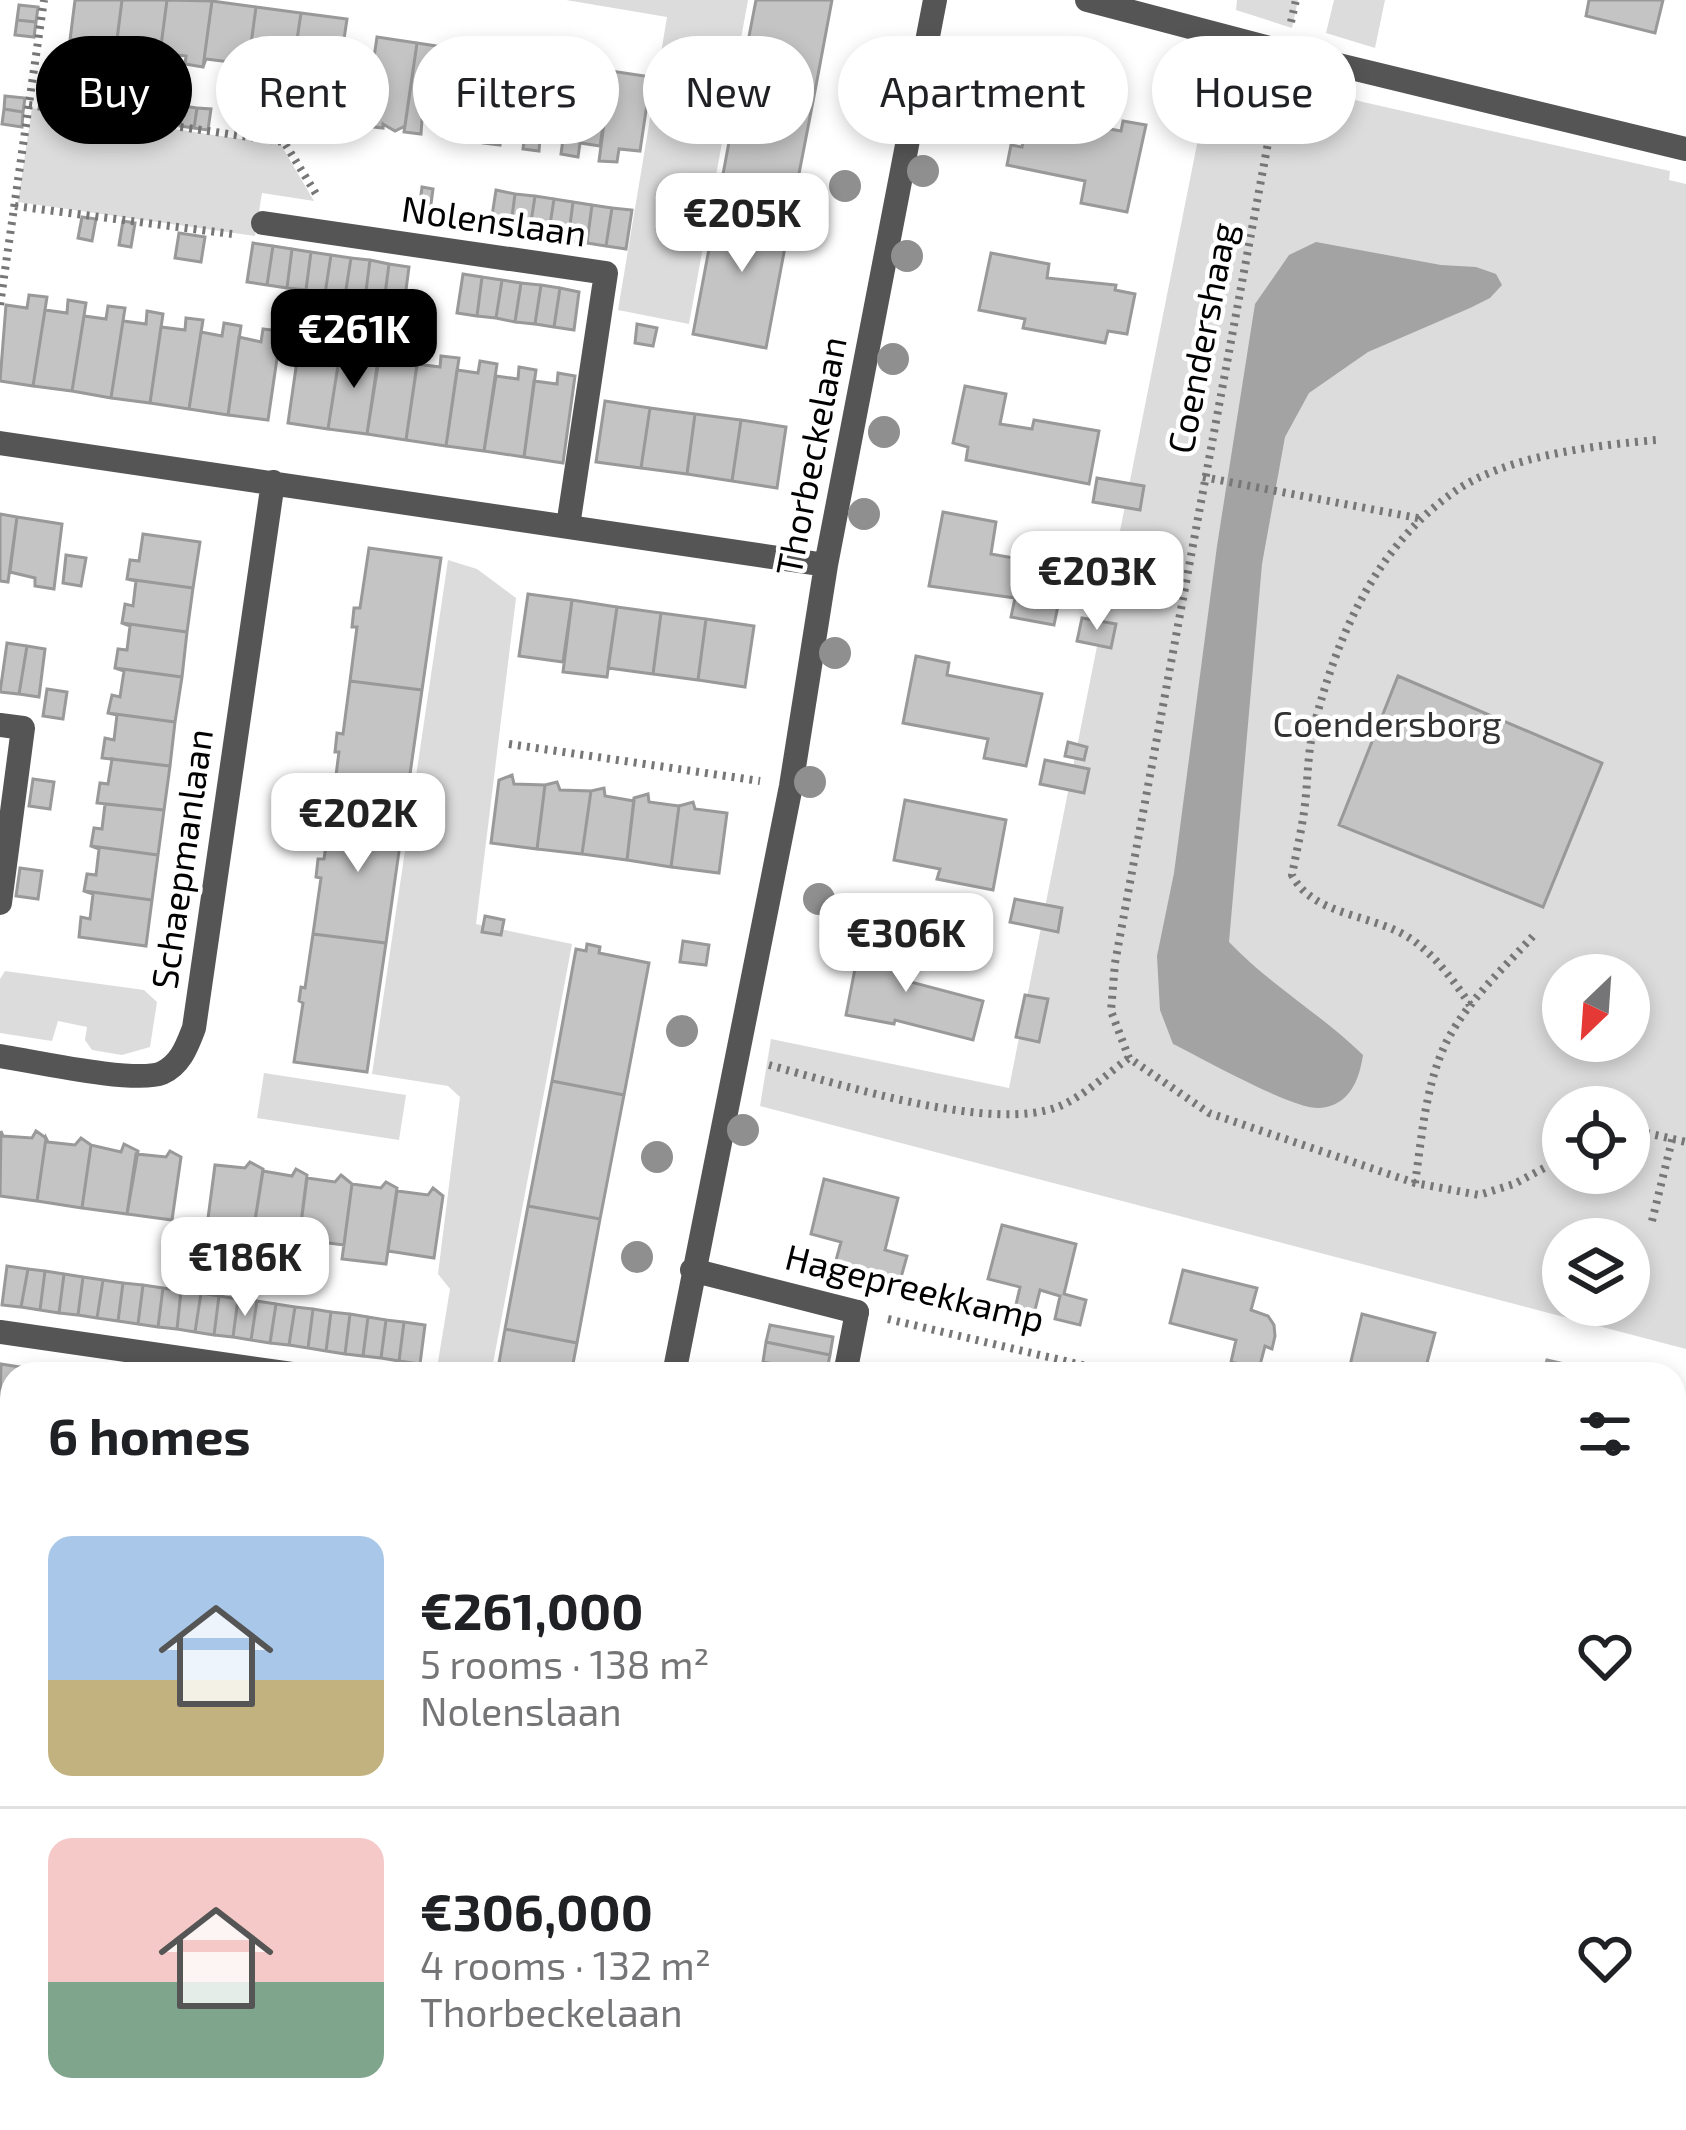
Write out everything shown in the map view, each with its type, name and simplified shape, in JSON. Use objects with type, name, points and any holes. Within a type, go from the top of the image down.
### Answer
[{"type":"street","name":"Thorbeckelaan","points":[[676,1362],[791,786],[826,565],[935,0]]},
{"type":"street","points":[[1087,0],[1224,36]]},
{"type":"street","points":[[1356,69],[1686,149]]},
{"type":"street","name":"Nolenslaan","points":[[262,223],[606,273],[568,526]]},
{"type":"street","points":[[0,442],[826,565]]},
{"type":"street","name":"Schaepmanlaan","points":[[0,1056],[124,1075],[160,1074],[182,1057],[194,1028],[273,482]]},
{"type":"street","points":[[0,724],[23,728],[0,903]]},
{"type":"street","name":"Hagepreekkamp","points":[[692,1270],[857,1312]]},
{"type":"street","points":[[847,1362],[857,1312]]},
{"type":"street","points":[[0,1332],[209,1362]]},
{"type":"path","points":[[0,305],[44,0]]},
{"type":"path","points":[[29,105],[284,142],[320,201],[329,232]]},
{"type":"path","name":"Coendershaag","points":[[1130,1058],[1112,1011],[1115,963],[1267,144]]},
{"type":"path","points":[[14,206],[260,238],[262,223]]},
{"type":"path","points":[[1470,1005],[1453,980],[1415,942],[1382,923],[1312,901],[1292,874],[1312,733],[1336,648],[1354,607],[1380,569],[1456,490],[1496,472],[1596,447],[1657,440]]},
{"type":"path","points":[[1203,477],[1424,519]]},
{"type":"path","points":[[509,744],[791,786]]},
{"type":"path","points":[[1415,1183],[1427,1101],[1445,1045],[1470,1005],[1534,935]]},
{"type":"path","points":[[738,1057],[950,1108],[1009,1116],[1060,1106],[1130,1058],[1209,1113],[1415,1183],[1479,1195],[1542,1169]]},
{"type":"path","points":[[1650,1133],[1686,1142]]},
{"type":"path","points":[[1652,1221],[1673,1136]]},
{"type":"path","name":"Hagepreekkamp","points":[[857,1312],[1069,1362]]},
{"type":"green space","points":[[566,0],[748,0],[741,36],[664,36],[667,17]]},
{"type":"green space","points":[[1237,0],[1298,0],[1292,28],[1236,10]]},
{"type":"green space","points":[[1334,0],[1385,0],[1375,48],[1356,42],[1356,36],[1326,33]]},
{"type":"green space","name":"Coendersborg","points":[[1356,100],[1670,171],[1669,180],[1686,184],[1686,1349],[1598,1326],[1650,1326],[1650,1218],[1542,1218],[1542,1311],[760,1106],[771,1039],[1009,1088],[1197,144],[1356,144]]},
{"type":"green space","points":[[32,108],[36,109],[36,144],[192,144],[192,132],[216,135],[216,144],[281,145],[314,201],[262,193],[255,236],[18,202]]},
{"type":"green space","points":[[646,144],[722,144],[689,324],[618,310]]},
{"type":"green space","points":[[448,560],[477,569],[516,598],[476,924],[572,944],[493,1362],[438,1362],[450,1289],[438,1274],[460,1097],[448,1086],[372,1074]]},
{"type":"green space","points":[[5,971],[144,990],[157,1002],[150,1047],[122,1055],[92,1050],[85,1040],[87,1027],[58,1021],[52,1041],[0,1033],[0,979]]},
{"type":"green space","points":[[264,1073],[406,1095],[399,1140],[257,1118]]},
{"type":"shaded area","points":[[1316,242],[1476,267],[1496,274],[1502,285],[1470,308],[1368,352],[1309,393],[1285,437],[1262,564],[1229,942],[1363,1055],[1346,1097],[1320,1108],[1269,1092],[1173,1044],[1160,1010],[1157,956],[1174,873],[1255,304],[1289,255]]},
{"type":"building","points":[[75,0],[122,0],[118,36],[70,36]]},
{"type":"building","points":[[122,0],[167,0],[162,36],[117,36]]},
{"type":"building","points":[[167,0],[212,1],[203,67],[192,65],[192,36],[162,36]]},
{"type":"building","points":[[756,0],[832,0],[815,91],[814,36],[749,36]]},
{"type":"building","points":[[1589,0],[1663,0],[1655,33],[1586,16]]},
{"type":"building","points":[[212,1],[256,7],[252,36],[216,36],[216,60],[206,59],[203,67]]},
{"type":"building","points":[[19,5],[38,7],[36,22],[17,20]]},
{"type":"building","points":[[256,7],[301,13],[298,36],[252,36]]},
{"type":"building","points":[[301,13],[347,19],[344,36],[298,36]]},
{"type":"building","points":[[17,20],[36,22],[34,37],[15,35]]},
{"type":"building","points":[[389,39],[413,42],[405,126],[395,131],[389,128]]},
{"type":"building","points":[[413,70],[413,133],[404,132]]},
{"type":"building","points":[[619,72],[643,76],[640,151],[619,149],[617,162],[599,161],[601,144],[619,144]]},
{"type":"building","points":[[5,96],[25,98],[23,112],[4,109]]},
{"type":"building","points":[[197,108],[211,109],[208,130],[194,128]]},
{"type":"building","points":[[4,109],[23,112],[22,127],[2,124]]},
{"type":"building","points":[[1128,122],[1146,125],[1127,212],[1081,203],[1085,181],[1007,165],[1011,145],[1128,144]]},
{"type":"building","points":[[524,144],[540,144],[539,151],[523,149]]},
{"type":"building","points":[[562,144],[580,144],[578,157],[561,154]]},
{"type":"building","points":[[729,144],[805,144],[791,215],[718,201]]},
{"type":"building","points":[[422,187],[433,189],[430,212],[419,211]]},
{"type":"building","points":[[496,190],[515,194],[510,232],[490,229]]},
{"type":"building","points":[[515,194],[535,196],[529,235],[510,232]]},
{"type":"building","points":[[535,196],[554,199],[548,238],[529,235]]},
{"type":"building","points":[[554,199],[573,202],[568,241],[548,238]]},
{"type":"building","points":[[718,201],[791,215],[766,348],[693,334]]},
{"type":"building","points":[[573,202],[592,205],[587,243],[568,241]]},
{"type":"building","points":[[592,205],[612,208],[606,246],[587,243]]},
{"type":"building","points":[[612,208],[632,210],[626,249],[606,246]]},
{"type":"building","points":[[82,217],[96,219],[92,241],[78,238]]},
{"type":"building","points":[[123,221],[135,223],[131,247],[119,245]]},
{"type":"building","points":[[179,233],[205,237],[201,262],[175,258]]},
{"type":"building","points":[[253,243],[273,246],[267,285],[247,282]]},
{"type":"building","points":[[273,246],[292,249],[287,288],[267,285]]},
{"type":"building","points":[[292,249],[311,252],[306,290],[287,288]]},
{"type":"building","points":[[311,252],[331,255],[325,294],[306,290]]},
{"type":"building","points":[[991,253],[1049,264],[1047,278],[1116,285],[1115,290],[1135,294],[1127,334],[1108,331],[1105,343],[1023,328],[1025,319],[979,310]]},
{"type":"building","points":[[331,255],[351,258],[345,296],[325,294]]},
{"type":"building","points":[[351,258],[370,260],[365,299],[345,296]]},
{"type":"building","points":[[370,260],[389,264],[384,302],[365,299]]},
{"type":"building","points":[[389,264],[409,267],[404,305],[384,302]]},
{"type":"building","points":[[463,274],[482,277],[477,316],[457,313]]},
{"type":"building","points":[[482,277],[502,280],[496,318],[477,316]]},
{"type":"building","points":[[502,280],[521,283],[515,322],[496,318]]},
{"type":"building","points":[[521,283],[541,285],[535,324],[515,322]]},
{"type":"building","points":[[541,285],[560,288],[554,327],[535,324]]},
{"type":"building","points":[[560,288],[579,292],[574,330],[554,327]]},
{"type":"building","points":[[29,295],[47,297],[33,386],[0,381],[6,305],[27,308]]},
{"type":"building","points":[[68,300],[86,303],[72,391],[33,386],[45,310],[67,313]]},
{"type":"building","points":[[108,306],[125,308],[111,398],[72,391],[84,316],[106,319]]},
{"type":"building","points":[[147,311],[163,314],[150,403],[111,398],[123,321],[146,324]]},
{"type":"building","points":[[186,318],[203,320],[189,409],[150,403],[161,327],[185,330]]},
{"type":"building","points":[[224,323],[241,326],[228,415],[189,409],[201,332],[222,336]]},
{"type":"building","points":[[637,324],[657,328],[653,346],[635,343]]},
{"type":"building","points":[[263,329],[281,331],[268,420],[228,415],[239,337],[261,342]]},
{"type":"building","points":[[324,338],[342,340],[328,429],[288,423],[299,347],[322,351]]},
{"type":"building","points":[[364,344],[380,346],[367,434],[328,429],[340,353],[362,356]]},
{"type":"building","points":[[403,350],[419,352],[406,440],[367,434],[379,359],[401,362]]},
{"type":"building","points":[[441,356],[459,358],[446,446],[406,440],[417,364],[440,367]]},
{"type":"building","points":[[480,361],[497,364],[484,451],[446,446],[457,370],[478,373]]},
{"type":"building","points":[[519,367],[536,370],[524,457],[484,451],[496,376],[518,379]]},
{"type":"building","points":[[558,373],[575,376],[563,463],[524,457],[534,381],[557,384]]},
{"type":"building","points":[[965,386],[1006,394],[1000,424],[1032,429],[1034,420],[1099,431],[1089,484],[966,460],[968,447],[953,443]]},
{"type":"building","points":[[605,401],[650,408],[641,468],[596,462]]},
{"type":"building","points":[[650,408],[695,414],[687,474],[641,468]]},
{"type":"building","points":[[695,414],[741,420],[732,481],[687,474]]},
{"type":"building","points":[[741,420],[786,427],[777,488],[732,481]]},
{"type":"building","points":[[1097,478],[1144,486],[1140,510],[1093,502]]},
{"type":"building","points":[[943,512],[996,522],[991,554],[1066,567],[1054,625],[1011,617],[1015,598],[929,586]]},
{"type":"building","points":[[0,514],[17,517],[8,582],[0,581]]},
{"type":"building","points":[[17,517],[62,524],[54,589],[35,586],[35,578],[10,572]]},
{"type":"building","points":[[143,534],[200,542],[193,588],[127,579],[130,560],[139,561]]},
{"type":"building","points":[[369,548],[441,558],[422,690],[350,681],[357,627],[352,627],[354,608],[360,608]]},
{"type":"building","points":[[66,555],[86,558],[81,586],[63,583]]},
{"type":"building","points":[[127,579],[193,588],[187,632],[122,623],[125,604],[133,606],[136,581]]},
{"type":"building","points":[[528,594],[572,600],[563,662],[519,656]]},
{"type":"building","points":[[572,600],[617,607],[607,677],[563,672]]},
{"type":"building","points":[[617,607],[661,613],[653,674],[608,668]]},
{"type":"building","points":[[661,613],[706,619],[698,680],[653,674]]},
{"type":"building","points":[[1082,618],[1116,624],[1111,648],[1077,641]]},
{"type":"building","points":[[706,619],[754,626],[745,687],[698,680]]},
{"type":"building","points":[[122,623],[187,632],[182,677],[115,668],[118,649],[127,650],[130,626]]},
{"type":"building","points":[[7,643],[27,646],[19,694],[0,692]]},
{"type":"building","points":[[27,646],[45,649],[39,697],[19,694]]},
{"type":"building","points":[[916,656],[949,663],[947,675],[1042,694],[1026,766],[984,758],[988,739],[903,723]]},
{"type":"building","points":[[115,668],[182,677],[175,722],[108,713],[112,695],[120,697],[124,671]]},
{"type":"building","name":"Coendersborg","points":[[1398,676],[1602,763],[1543,907],[1339,825]]},
{"type":"building","points":[[350,681],[422,690],[404,816],[332,806],[337,733],[343,734]]},
{"type":"building","points":[[47,689],[67,692],[63,719],[43,716]]},
{"type":"building","points":[[108,713],[175,722],[170,766],[102,758],[105,738],[114,740],[117,715]]},
{"type":"building","points":[[1068,742],[1087,747],[1084,760],[1065,756]]},
{"type":"building","points":[[112,759],[170,766],[164,810],[97,803],[100,783],[108,784]]},
{"type":"building","points":[[1045,760],[1089,769],[1084,793],[1040,784]]},
{"type":"building","points":[[512,775],[514,784],[545,785],[537,849],[491,843],[499,780]]},
{"type":"building","points":[[33,779],[54,782],[50,809],[29,806]]},
{"type":"building","points":[[557,782],[560,790],[591,791],[582,854],[537,849],[545,785]]},
{"type":"building","points":[[604,788],[605,796],[634,801],[627,860],[582,854],[591,791]]},
{"type":"building","points":[[648,794],[649,802],[679,806],[671,867],[627,860],[634,798]]},
{"type":"building","points":[[905,800],[1006,820],[993,890],[937,879],[940,869],[894,860]]},
{"type":"building","points":[[693,802],[695,809],[727,813],[719,873],[671,867],[679,806]]},
{"type":"building","points":[[105,804],[164,810],[158,855],[91,846],[94,828],[102,829]]},
{"type":"building","points":[[332,806],[404,816],[386,943],[313,934],[321,878],[316,877],[318,859],[324,859]]},
{"type":"building","points":[[91,846],[158,855],[152,900],[84,891],[87,874],[96,875],[99,849]]},
{"type":"building","points":[[20,868],[42,871],[38,899],[16,896]]},
{"type":"building","points":[[84,891],[152,900],[146,946],[79,937],[81,917],[90,919],[93,894]]},
{"type":"building","points":[[1015,899],[1062,908],[1058,932],[1010,922]]},
{"type":"building","points":[[485,916],[504,920],[501,935],[482,932]]},
{"type":"building","points":[[313,934],[386,943],[367,1072],[294,1062],[301,987],[305,988]]},
{"type":"building","points":[[861,938],[909,948],[903,980],[983,1001],[973,1040],[895,1020],[894,1024],[846,1015]]},
{"type":"building","points":[[683,941],[709,945],[706,965],[680,962]]},
{"type":"building","points":[[587,944],[600,947],[599,953],[649,963],[624,1095],[552,1081],[576,949],[586,951]]},
{"type":"building","points":[[1025,995],[1048,999],[1039,1042],[1016,1037]]},
{"type":"building","points":[[552,1081],[624,1095],[600,1219],[528,1206]]},
{"type":"building","points":[[1,1131],[3,1136],[32,1138],[36,1131],[46,1138],[37,1201],[0,1196]]},
{"type":"building","points":[[46,1138],[75,1145],[81,1138],[91,1145],[82,1208],[37,1201]]},
{"type":"building","points":[[124,1144],[138,1151],[127,1214],[82,1208],[91,1145],[121,1152]]},
{"type":"building","points":[[170,1151],[181,1157],[172,1220],[127,1214],[136,1154],[166,1157]]},
{"type":"building","points":[[250,1162],[263,1169],[253,1233],[207,1226],[215,1165],[245,1168]]},
{"type":"building","points":[[296,1169],[307,1175],[299,1239],[253,1233],[263,1171],[292,1176]]},
{"type":"building","points":[[341,1175],[352,1184],[344,1245],[299,1239],[307,1178],[335,1182]]},
{"type":"building","points":[[824,1179],[898,1198],[885,1250],[907,1256],[900,1281],[835,1264],[841,1242],[811,1234]]},
{"type":"building","points":[[386,1182],[397,1188],[386,1264],[342,1259],[352,1184],[381,1188]]},
{"type":"building","points":[[433,1188],[443,1196],[434,1258],[388,1251],[397,1191],[428,1195]]},
{"type":"building","points":[[528,1206],[600,1219],[577,1343],[505,1329]]},
{"type":"building","points":[[1002,1225],[1076,1244],[1064,1294],[1086,1300],[1080,1325],[1055,1319],[1060,1296],[1040,1290],[1034,1314],[1015,1309],[1020,1287],[988,1279]]},
{"type":"building","points":[[7,1266],[28,1269],[21,1307],[2,1305]]},
{"type":"building","points":[[28,1269],[45,1271],[40,1310],[21,1307]]},
{"type":"building","points":[[1183,1270],[1257,1288],[1251,1310],[1268,1316],[1275,1336],[1272,1349],[1265,1346],[1261,1362],[1231,1362],[1236,1340],[1170,1323]]},
{"type":"building","points":[[45,1271],[64,1274],[59,1313],[40,1310]]},
{"type":"building","points":[[64,1274],[83,1277],[78,1315],[59,1313]]},
{"type":"building","points":[[83,1277],[103,1280],[97,1318],[78,1315]]},
{"type":"building","points":[[103,1280],[123,1283],[118,1321],[97,1318]]},
{"type":"building","points":[[123,1283],[143,1285],[138,1324],[118,1321]]},
{"type":"building","points":[[143,1285],[163,1288],[158,1327],[138,1324]]},
{"type":"building","points":[[163,1288],[181,1291],[177,1329],[158,1327]]},
{"type":"building","points":[[181,1291],[201,1293],[195,1332],[177,1329]]},
{"type":"building","points":[[201,1293],[219,1296],[214,1335],[195,1332]]},
{"type":"building","points":[[219,1296],[238,1299],[233,1337],[214,1335]]},
{"type":"building","points":[[238,1299],[257,1301],[251,1340],[233,1337]]},
{"type":"building","points":[[257,1301],[276,1304],[270,1343],[251,1340]]},
{"type":"building","points":[[276,1304],[295,1307],[289,1345],[270,1343]]},
{"type":"building","points":[[295,1307],[313,1309],[308,1348],[289,1345]]},
{"type":"building","points":[[313,1309],[331,1312],[326,1351],[308,1348]]},
{"type":"building","points":[[331,1312],[350,1314],[345,1354],[326,1351]]},
{"type":"building","points":[[350,1314],[368,1317],[363,1356],[345,1354]]},
{"type":"building","points":[[1362,1314],[1435,1333],[1427,1362],[1351,1362]]},
{"type":"building","points":[[368,1317],[386,1320],[381,1358],[363,1356]]},
{"type":"building","points":[[386,1320],[404,1322],[399,1361],[381,1358]]},
{"type":"building","points":[[404,1322],[425,1325],[420,1362],[399,1361]]},
{"type":"building","points":[[770,1325],[833,1337],[830,1355],[766,1342]]},
{"type":"building","points":[[505,1329],[577,1343],[573,1362],[499,1362]]},
{"type":"building","points":[[766,1342],[830,1355],[829,1362],[763,1362]]}]
